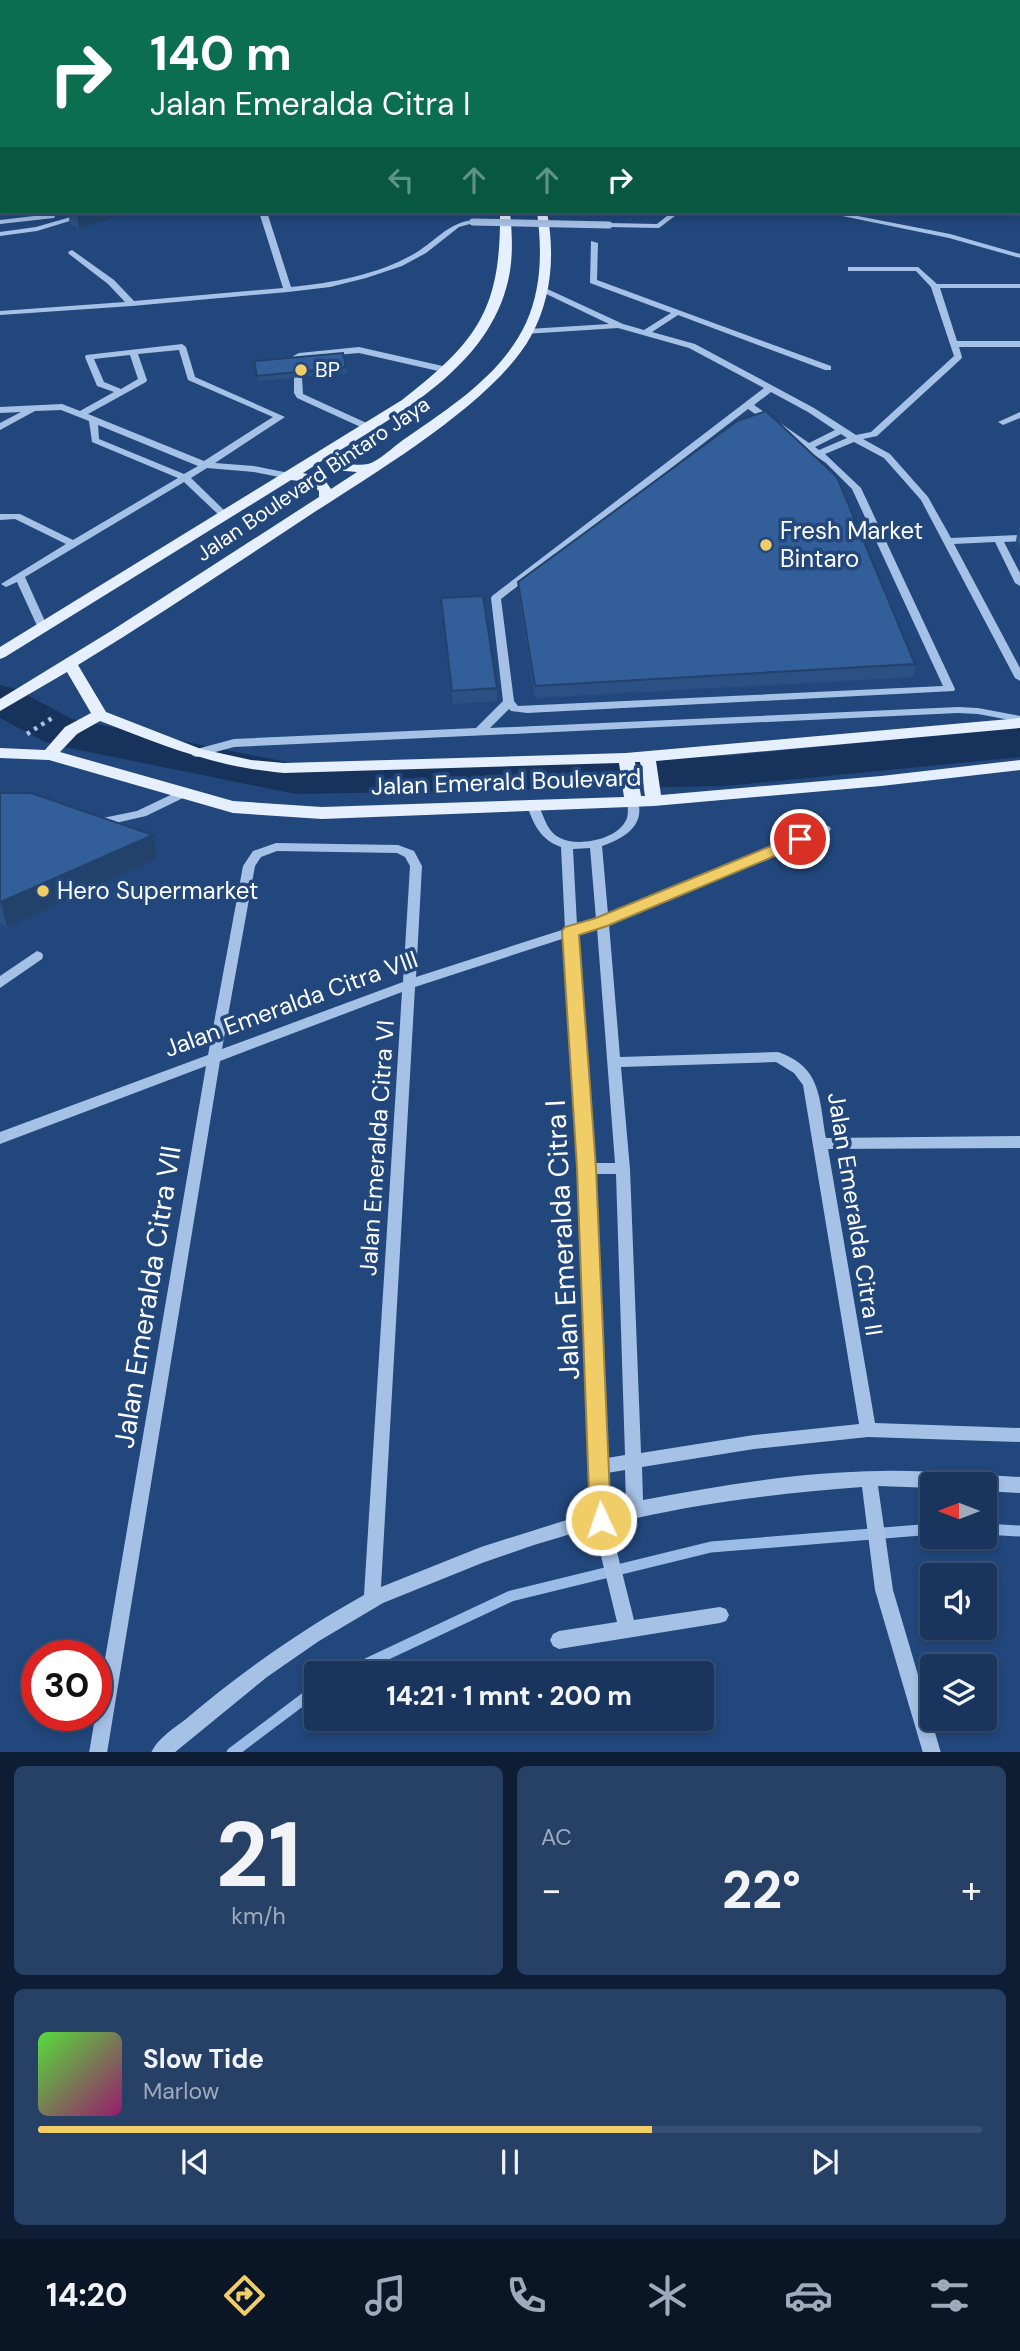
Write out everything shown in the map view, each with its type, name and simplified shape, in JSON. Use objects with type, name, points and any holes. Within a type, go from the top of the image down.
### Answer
[{"type":"main road","name":"Jalan Boulevard Bintaro Jaya","points":[[2,653],[407,403],[447,370],[478,337],[491,316],[506,271],[508,236],[505,214]]},
{"type":"main road","name":"Jalan Boulevard Bintaro Jaya","points":[[0,706],[70,665],[373,468],[481,387],[514,353],[528,332],[540,304],[546,235],[542,214]]},
{"type":"main road","points":[[329,451],[330,461],[339,467],[373,468]]},
{"type":"main road","points":[[289,476],[309,477],[320,481],[326,488],[327,498]]},
{"type":"main road","points":[[52,751],[61,737],[94,718],[70,665]]},
{"type":"main road","name":"Jalan Emerald Boulevard","points":[[94,718],[197,753],[251,765],[284,768],[627,764],[1020,721]]},
{"type":"main road","name":"Jalan Emerald Boulevard","points":[[0,753],[52,751],[181,794],[233,807],[284,812],[533,805],[881,781],[1020,765]]},
{"type":"main road","points":[[647,762],[653,797]]},
{"type":"main road","points":[[627,764],[632,797]]},
{"type":"street","points":[[0,222],[78,214]]},
{"type":"street","points":[[264,214],[288,290]]},
{"type":"street","points":[[0,313],[288,290],[342,282],[384,271],[427,249],[458,223],[659,226],[674,214]]},
{"type":"street","points":[[837,214],[950,236],[1020,256]]},
{"type":"street","points":[[0,234],[52,217]]},
{"type":"street","points":[[594,243],[593,281],[828,368]]},
{"type":"street","points":[[72,252],[111,282],[132,304]]},
{"type":"street","points":[[813,450],[874,434],[958,357],[935,286],[918,270],[851,269]]},
{"type":"street","points":[[935,286],[1020,286]]},
{"type":"street","points":[[543,289],[620,326],[692,346],[887,456],[925,499],[1020,678]]},
{"type":"street","points":[[647,332],[678,312]]},
{"type":"street","points":[[528,332],[620,326]]},
{"type":"street","points":[[954,344],[1020,344]]},
{"type":"street","points":[[6,584],[185,478],[280,417],[191,378],[181,347],[89,357],[100,384],[122,392]]},
{"type":"street","points":[[296,363],[299,356],[359,350],[447,370]]},
{"type":"street","points":[[82,414],[143,380],[133,352]]},
{"type":"street","points":[[298,378],[298,393],[303,397],[368,427]]},
{"type":"street","points":[[751,407],[813,450],[856,488],[951,687],[515,709],[509,702],[496,598],[751,407],[774,390]]},
{"type":"street","points":[[0,410],[37,406],[62,407],[205,465],[254,468],[289,476]]},
{"type":"street","points":[[0,427],[37,406]]},
{"type":"street","points":[[1003,422],[1020,415]]},
{"type":"street","points":[[93,418],[95,440],[185,478],[225,516]]},
{"type":"street","points":[[813,450],[842,430]]},
{"type":"street","points":[[0,517],[17,516],[74,544]]},
{"type":"street","points":[[947,541],[1020,538]]},
{"type":"street","points":[[998,539],[1020,583]]},
{"type":"street","points":[[19,576],[43,628]]},
{"type":"street","points":[[947,689],[958,710]]},
{"type":"street","points":[[929,690],[936,711]]},
{"type":"street","points":[[478,733],[509,702]]},
{"type":"street","points":[[527,710],[527,731]]},
{"type":"street","points":[[197,753],[234,743],[958,710],[978,711],[1020,721]]},
{"type":"street","points":[[83,818],[94,823],[124,820],[155,810],[181,794]]},
{"type":"street","points":[[533,805],[536,818],[545,832],[557,842],[567,845],[596,844],[617,836],[630,826],[634,816],[632,797]]},
{"type":"street","points":[[601,922],[825,829]]},
{"type":"street","points":[[596,844],[623,1169],[635,1511]]},
{"type":"street","name":"Jalan Emeralda Citra I","points":[[567,845],[587,1168],[601,1520],[628,1630]]},
{"type":"street","name":"Jalan Emeralda Citra VI","points":[[257,854],[276,847],[398,849],[410,854],[416,866],[372,1600]]},
{"type":"street","name":"Jalan Emeralda Citra VII","points":[[99,1752],[214,1056],[249,866],[257,854]]},
{"type":"street","name":"Jalan Emeralda Citra VIII","points":[[1,1141],[214,1056],[410,984],[601,922]]},
{"type":"street","points":[[0,983],[37,956]]},
{"type":"street","name":"Jalan Emeralda Citra II","points":[[615,1062],[778,1057],[799,1069],[810,1084],[867,1430]]},
{"type":"street","points":[[822,1144],[1020,1142]]},
{"type":"street","points":[[587,1168],[623,1169]]},
{"type":"street","points":[[597,1467],[632,1460],[867,1430],[1020,1435]]},
{"type":"street","points":[[160,1752],[221,1698],[286,1650],[372,1600],[491,1549],[635,1511],[755,1488],[869,1479],[1020,1485]]},
{"type":"street","points":[[869,1479],[884,1590],[932,1752]]},
{"type":"street","points":[[559,1640],[720,1615]]},
{"type":"path","points":[[24,736],[63,711]]},
{"type":"building","points":[[343,353],[346,367],[257,376],[254,361]]},
{"type":"building","points":[[766,411],[837,477],[915,664],[535,686],[518,582],[737,421]]},
{"type":"building","points":[[483,596],[497,688],[452,691],[441,598]]},
{"type":"building","name":"Hero Supermarket","points":[[0,793],[31,793],[153,835],[0,902]]},
{"type":"waterway","points":[[0,699],[59,731],[296,779],[726,771],[1020,742]]},
{"type":"waterway","points":[[373,1661],[511,1596],[711,1547],[920,1530]]},
{"type":"waterway","points":[[998,1530],[1020,1531]]},
{"type":"waterway","points":[[233,1752],[304,1699]]},
{"type":"place","name":"BP","points":[[301,370]]},
{"type":"place","name":"Fresh Market Bintaro","points":[[766,545]]},
{"type":"place","name":"Hero Supermarket","points":[[43,891]]},
{"type":"route","points":[[601,1520],[587,1168],[571,931],[601,922],[800,839]]}]
